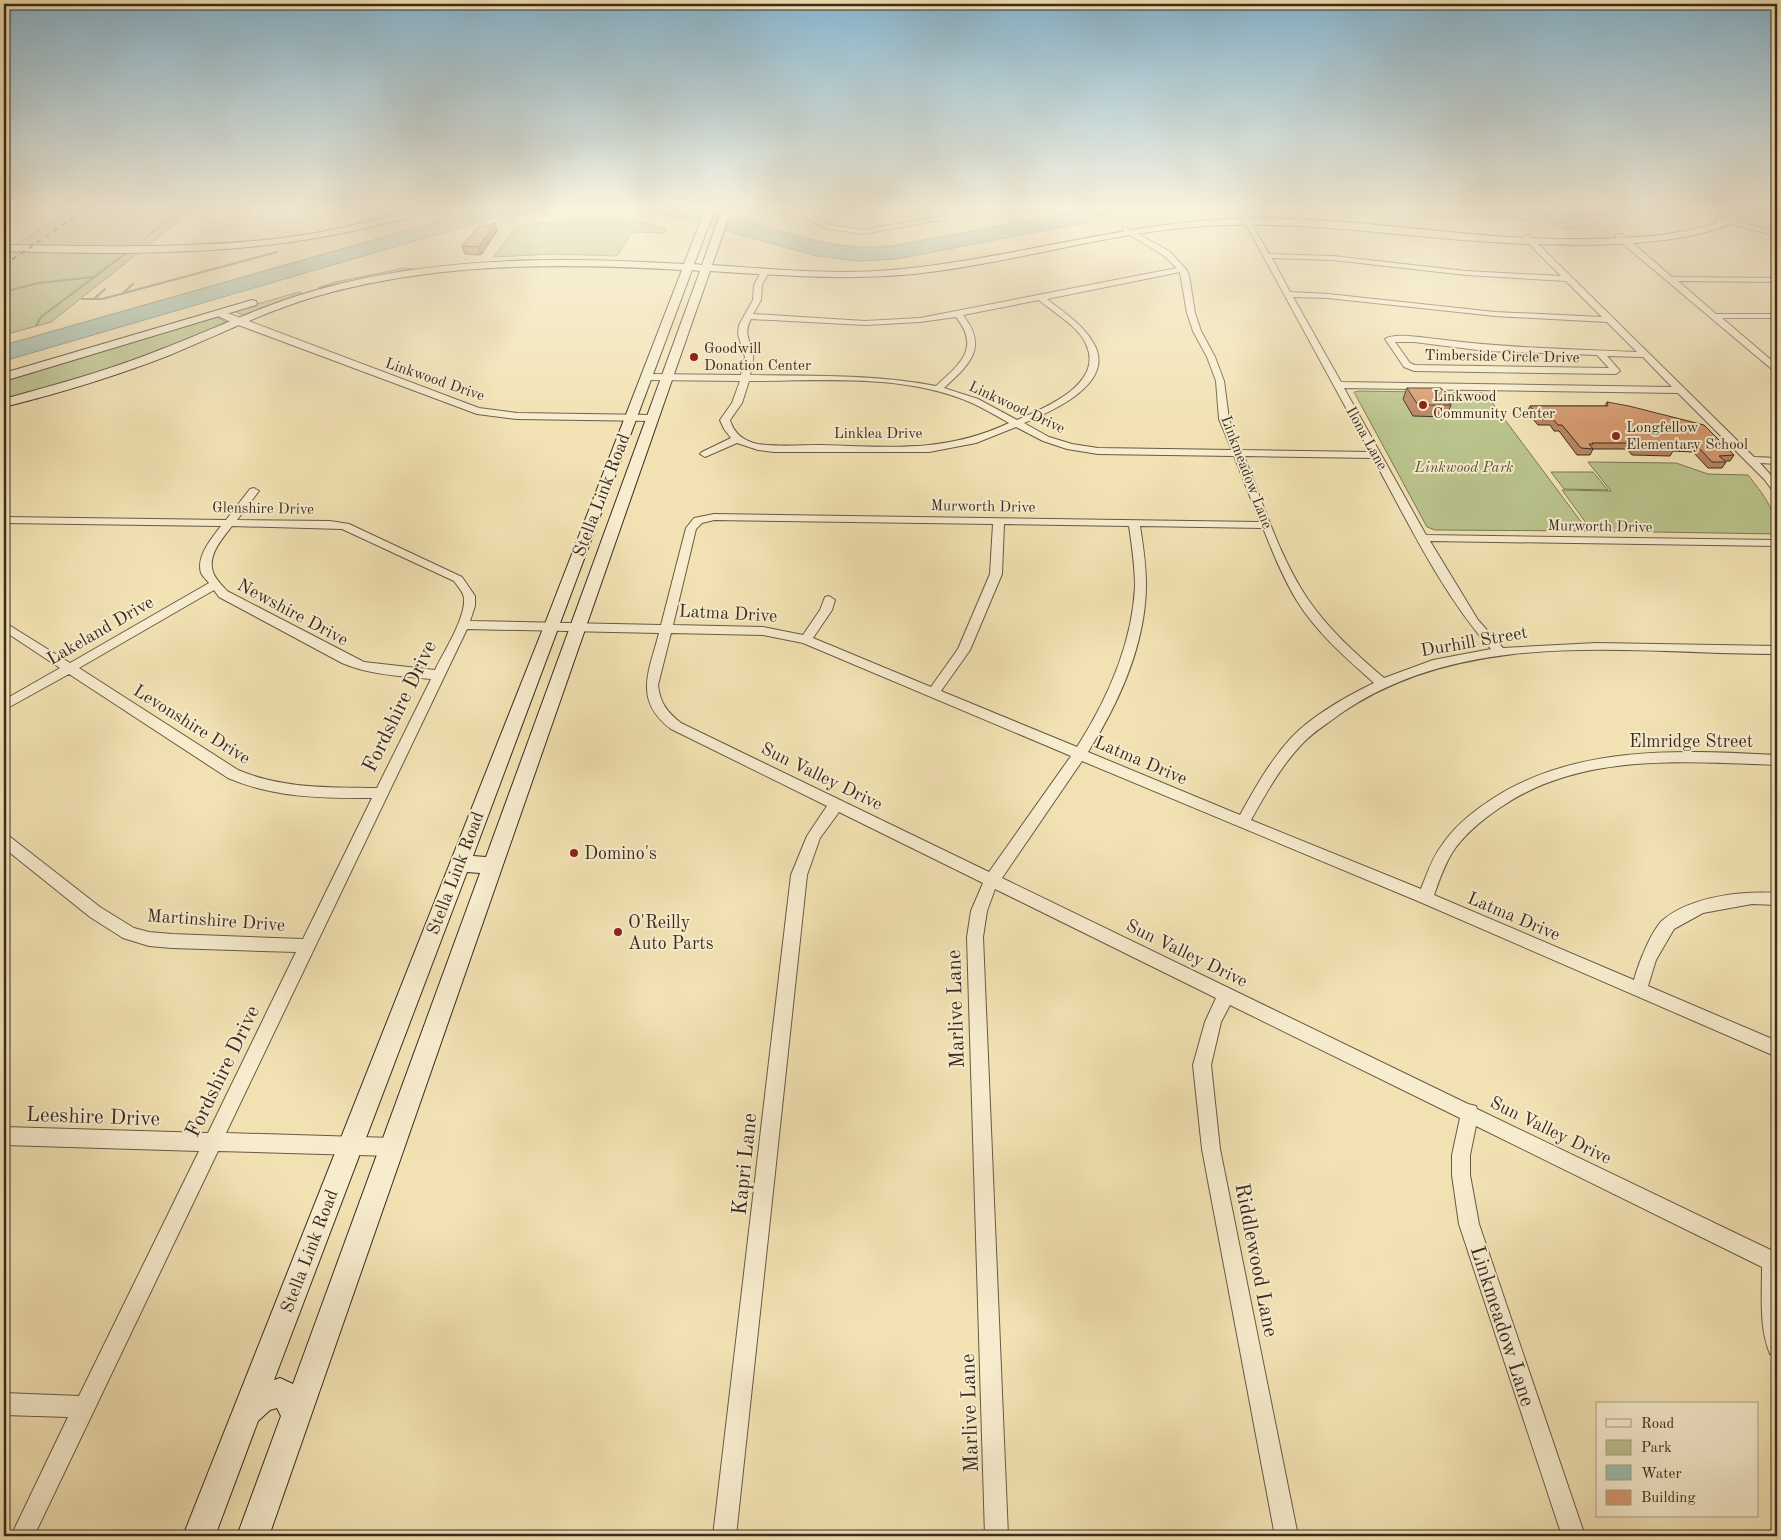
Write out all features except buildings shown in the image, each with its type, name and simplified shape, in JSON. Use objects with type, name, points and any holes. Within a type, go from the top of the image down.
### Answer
[{"type":"main road","points":[[4,403],[146,360],[236,321],[338,281]]},
{"type":"main road","name":"Stella Link Road","points":[[199,1536],[683,281]]},
{"type":"main road","name":"Stella Link Road","points":[[253,1536],[701,281]]},
{"type":"main road","points":[[4,377],[219,313],[312,290]]},
{"type":"main road","points":[[661,338],[681,338]]},
{"type":"main road","points":[[610,472],[618,472],[622,475],[621,506]]},
{"type":"main road","points":[[506,742],[536,742]]},
{"type":"main road","points":[[459,864],[493,865]]},
{"type":"main road","points":[[247,1412],[262,1397],[280,1393],[290,1400],[296,1417]]},
{"type":"street","points":[[705,454],[737,439],[728,429],[725,420],[740,397],[746,377],[749,357],[742,334],[744,325],[757,300],[758,285],[760,281]]},
{"type":"street","points":[[749,316],[878,323],[958,314],[1124,281]]},
{"type":"street","name":"Linkmeadow Lane","points":[[1186,281],[1191,313],[1197,331],[1211,357],[1220,381],[1224,419],[1283,565],[1303,601],[1342,648],[1380,682]]},
{"type":"street","name":"Ilona Lane","points":[[1280,281],[1422,538],[1474,623],[1499,651]]},
{"type":"street","points":[[1570,281],[1777,489]]},
{"type":"street","points":[[1672,281],[1777,369]]},
{"type":"street","points":[[1288,294],[1337,296],[1495,314],[1609,320]]},
{"type":"street","name":"Linklea Drive","points":[[737,439],[750,445],[769,448],[920,449],[968,442],[1017,423],[1058,404],[1080,388],[1092,370],[1093,353],[1091,345],[1084,335],[1041,298]]},
{"type":"street","name":"Linkwood Drive","points":[[219,313],[477,411],[517,416],[652,418]]},
{"type":"street","points":[[938,389],[965,362],[974,348],[972,335],[965,321],[958,314]]},
{"type":"street","points":[[1713,316],[1777,316]]},
{"type":"street","name":"Timberside Circle Drive","points":[[1603,357],[1616,371],[1414,368],[1407,365],[1389,339],[1414,339],[1486,348],[1603,357],[1648,358]]},
{"type":"street","points":[[1765,359],[1777,359]]},
{"type":"street","name":"Linkwood Drive","points":[[646,378],[667,376],[880,380],[938,389],[975,401],[1046,439],[1081,449],[1113,452],[1376,454]]},
{"type":"street","points":[[1338,385],[1680,390]]},
{"type":"street","points":[[1750,460],[1777,461]]},
{"type":"street","name":"Newshire Drive","points":[[254,491],[215,541],[207,557],[207,573],[214,585],[223,594],[346,660],[361,666],[381,670],[438,675]]},
{"type":"street","name":"Murworth Drive","points":[[698,520],[714,516],[1267,525]]},
{"type":"street","name":"Glenshire Drive","points":[[4,520],[330,524],[356,531],[458,579],[469,590],[471,599],[463,625]]},
{"type":"street","name":"Sun Valley Drive","points":[[698,520],[691,528],[652,685],[652,695],[663,716],[676,726],[836,806],[993,880],[1774,1262]]},
{"type":"street","points":[[933,693],[964,650],[996,574],[999,522]]},
{"type":"street","name":"Marlive Lane","points":[[996,1536],[975,937],[979,909],[993,880],[1080,754],[1103,715],[1124,671],[1136,626],[1140,593],[1140,562],[1134,523]]},
{"type":"street","name":"Murworth Drive","points":[[1422,538],[1777,543]]},
{"type":"street","name":"Lakeland Drive","points":[[4,706],[214,585]]},
{"type":"street","points":[[806,640],[826,610],[830,600]]},
{"type":"street","name":"Latma Drive","points":[[463,625],[763,631],[781,633],[806,640],[1425,898],[1777,1049]]},
{"type":"street","name":"Fordshire Drive","points":[[22,1536],[463,625]]},
{"type":"street","name":"Levonshire Drive","points":[[4,626],[233,774],[251,783],[291,791],[382,793]]},
{"type":"street","name":"Durhill Street","points":[[1242,822],[1269,777],[1295,742],[1334,711],[1380,682],[1421,667],[1499,651],[1568,647],[1777,650]]},
{"type":"street","name":"Elmridge Street","points":[[1425,898],[1445,851],[1463,828],[1490,806],[1532,781],[1574,768],[1637,758],[1777,760]]},
{"type":"street","name":"Kapri Lane","points":[[724,1536],[799,875],[814,836],[836,806]]},
{"type":"street","name":"Martinshire Drive","points":[[4,840],[95,912],[129,934],[149,939],[172,941],[308,946]]},
{"type":"street","points":[[1639,990],[1648,958],[1668,924],[1700,907],[1752,898],[1777,898]]},
{"type":"street","name":"Riddlewood Lane","points":[[1226,995],[1213,1022],[1202,1065],[1211,1149],[1286,1536]]},
{"type":"street","name":"Linkmeadow Lane","points":[[1470,1112],[1461,1155],[1463,1198],[1469,1224],[1573,1536]]},
{"type":"street","name":"Leeshire Drive","points":[[4,1136],[392,1147]]},
{"type":"street","points":[[1774,1262],[1772,1320],[1777,1347]]},
{"type":"street","points":[[4,1404],[84,1407]]},
{"type":"green space","points":[[4,281],[103,281],[51,322],[4,335]]},
{"type":"green space","points":[[341,281],[354,281],[318,288]]},
{"type":"green space","points":[[299,292],[302,293],[243,315],[233,311]]},
{"type":"green space","points":[[217,317],[226,322],[143,359],[4,401],[4,378]]},
{"type":"green space","name":"Linkwood Park","points":[[1354,392],[1485,393],[1588,531],[1435,530],[1427,527]]},
{"type":"green space","points":[[1588,462],[1676,463],[1708,474],[1748,475],[1771,509],[1777,534],[1592,531],[1562,490],[1611,491]]},
{"type":"green space","points":[[1551,472],[1593,472],[1608,490],[1564,489]]},
{"type":"water","points":[[229,281],[278,281],[4,361],[4,345]]},
{"type":"waterway","points":[[4,292],[38,283],[58,281]]},
{"type":"waterway","points":[[36,326],[41,317],[89,281]]},
{"type":"waterway","points":[[94,299],[102,299],[170,281]]},
{"type":"waterway","points":[[124,292],[133,284]]},
{"type":"waterway","points":[[94,299],[105,289]]},
{"type":"waterway","points":[[82,299],[94,299]]},
{"type":"place","name":"Goodwill Donation Center","points":[[694,357]]},
{"type":"place","name":"Linkwood Community Center","points":[[1423,405]]},
{"type":"place","name":"Longfellow Elementary School","points":[[1616,436]]},
{"type":"place","name":"Domino's","points":[[574,853]]},
{"type":"place","name":"O'Reilly Auto Parts","points":[[618,932]]}]
